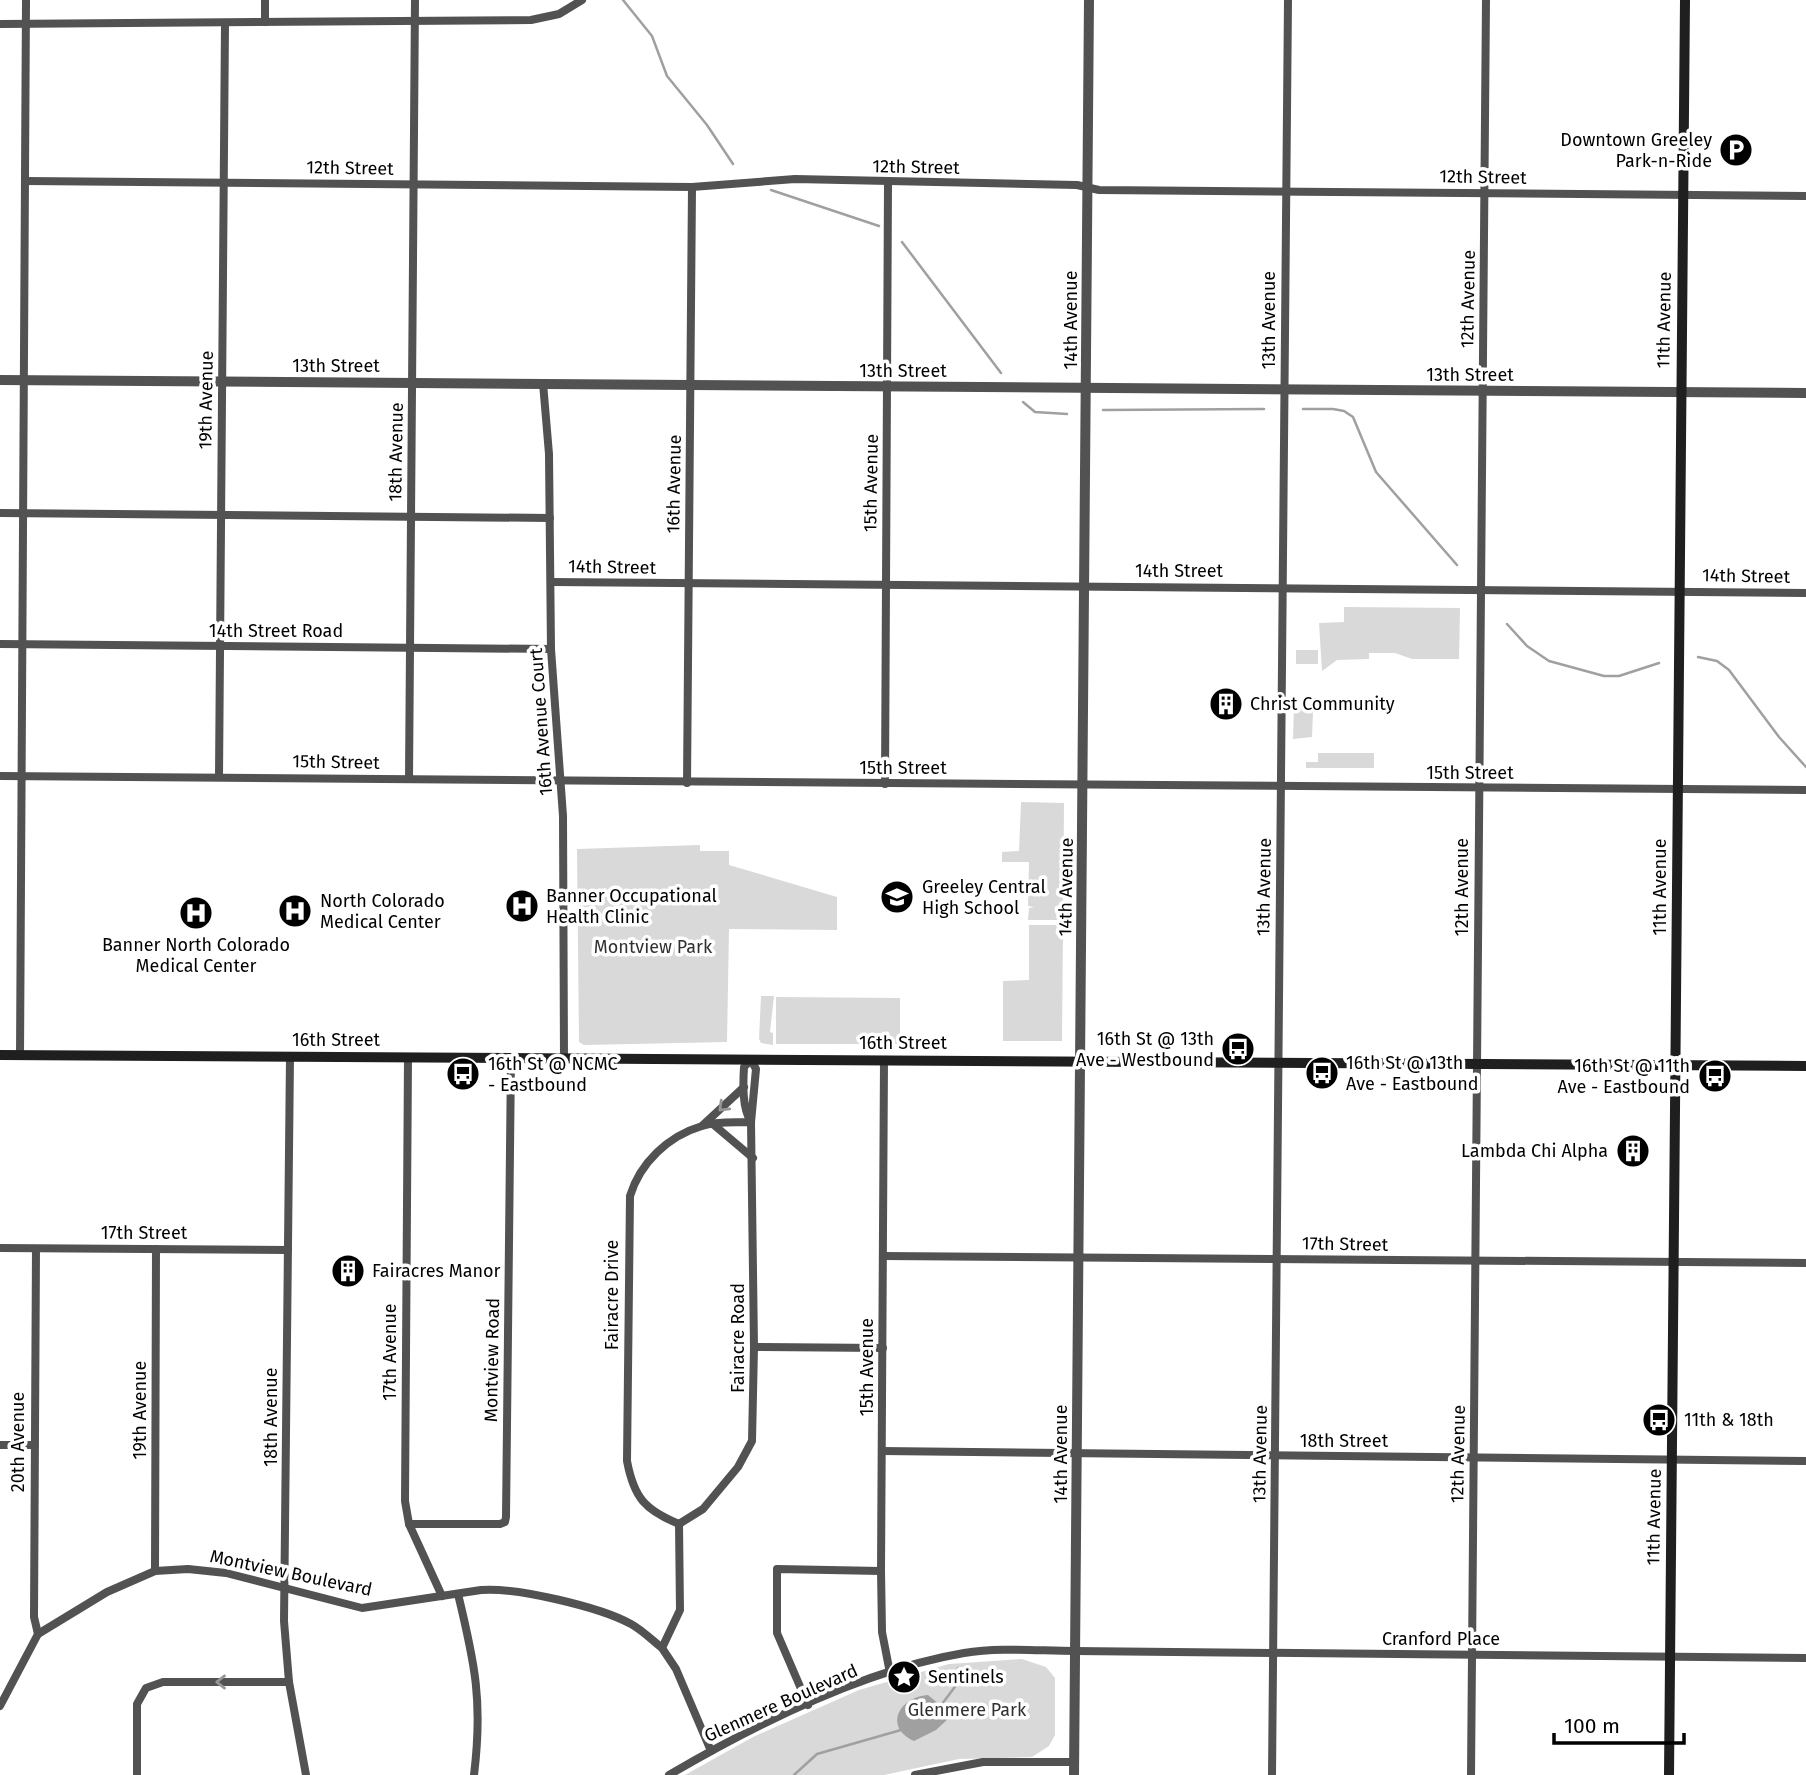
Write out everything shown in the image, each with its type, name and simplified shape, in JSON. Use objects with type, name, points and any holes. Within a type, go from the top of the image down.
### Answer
[{"type":"main road","name":"11th Avenue","points":[[1669,1775],[1685,0]]},
{"type":"main road","name":"16th Street","points":[[0,1055],[1806,1066]]},
{"type":"street","points":[[20,1056],[26,0]]},
{"type":"street","points":[[265,0],[265,22]]},
{"type":"street","name":"18th Avenue","points":[[409,779],[415,0]]},
{"type":"street","points":[[0,24],[531,20],[559,14],[582,0]]},
{"type":"street","name":"14th Avenue","points":[[1074,1775],[1089,0]]},
{"type":"street","name":"13th Avenue","points":[[1272,1775],[1288,0]]},
{"type":"street","name":"12th Avenue","points":[[1471,1775],[1486,0]]},
{"type":"street","name":"19th Avenue","points":[[219,777],[225,23]]},
{"type":"street","name":"12th Street","points":[[26,181],[692,187],[776,179],[1077,185],[1088,188],[1806,196]]},
{"type":"street","name":"15th Avenue","points":[[885,784],[888,183]]},
{"type":"street","name":"16th Avenue","points":[[687,783],[692,187]]},
{"type":"street","name":"13th Street","points":[[0,380],[1806,393]]},
{"type":"street","name":"16th Avenue Court","points":[[543,383],[550,517],[551,649],[561,782],[564,1059]]},
{"type":"street","points":[[0,513],[550,517]]},
{"type":"street","name":"14th Street","points":[[551,582],[1806,593]]},
{"type":"street","name":"14th Street Road","points":[[0,644],[551,649]]},
{"type":"street","name":"15th Street","points":[[0,776],[1806,790]]},
{"type":"street","name":"18th Avenue","points":[[290,1057],[285,1590],[289,1682],[306,1775]]},
{"type":"street","name":"17th Avenue","points":[[408,1058],[405,1501],[409,1524],[442,1596]]},
{"type":"street","name":"Montview Road","points":[[409,1524],[505,1522],[511,1058]]},
{"type":"street","name":"Fairacre Road","points":[[679,1524],[703,1509],[748,1452],[754,1418],[751,1122],[755,1069],[751,1060],[744,1067],[744,1087],[747,1116],[751,1122]]},
{"type":"street","name":"15th Avenue","points":[[884,1060],[881,1571],[882,1632],[890,1673]]},
{"type":"street","points":[[703,1125],[744,1087]]},
{"type":"street","name":"Fairacre Drive","points":[[679,1524],[654,1514],[645,1505],[633,1488],[627,1461],[629,1213],[633,1186],[643,1167],[663,1147],[703,1125],[751,1122]]},
{"type":"street","points":[[714,1125],[753,1158]]},
{"type":"street","name":"17th Street","points":[[0,1248],[288,1250]]},
{"type":"street","name":"20th Avenue","points":[[36,1249],[34,1617],[38,1634]]},
{"type":"street","name":"19th Avenue","points":[[155,1571],[156,1249]]},
{"type":"street","name":"17th Street","points":[[883,1255],[1806,1263]]},
{"type":"street","points":[[754,1347],[883,1348]]},
{"type":"street","points":[[0,1445],[34,1445]]},
{"type":"street","name":"18th Street","points":[[882,1451],[1806,1461]]},
{"type":"street","points":[[679,1524],[680,1610],[662,1648],[676,1668],[711,1751]]},
{"type":"street","name":"Montview Boulevard","points":[[38,1634],[107,1592],[155,1571],[188,1569],[226,1573],[369,1609],[442,1596],[500,1591],[592,1609],[635,1626],[662,1648]]},
{"type":"street","points":[[808,1705],[777,1633],[777,1569],[881,1571]]},
{"type":"street","points":[[458,1594],[480,1697],[480,1726],[474,1775]]},
{"type":"street","points":[[0,1706],[38,1634]]},
{"type":"street","name":"Cranford Place","points":[[1076,1651],[1806,1658]]},
{"type":"street","name":"Glenmere Boulevard","points":[[669,1775],[711,1751],[808,1705],[890,1673],[965,1653],[1076,1651]]},
{"type":"street","points":[[137,1775],[137,1704],[146,1688],[163,1682],[289,1682]]},
{"type":"street","points":[[915,1775],[983,1762],[1074,1762]]},
{"type":"green space","points":[[1344,607],[1460,608],[1459,659],[1412,659],[1395,653],[1369,653],[1369,659],[1337,660],[1322,671],[1319,623],[1344,622]]},
{"type":"green space","points":[[1296,650],[1318,650],[1318,664],[1296,664]]},
{"type":"green space","points":[[1294,706],[1304,706],[1304,711],[1313,712],[1312,737],[1293,739]]},
{"type":"green space","points":[[1318,753],[1374,753],[1374,768],[1306,768],[1306,762],[1318,762]]},
{"type":"green space","points":[[1021,802],[1064,803],[1063,920],[1028,920],[1029,908],[1034,907],[1028,906],[1029,862],[1002,862],[1002,852],[1019,851]]},
{"type":"green space","name":"Montview Park","points":[[700,845],[700,851],[729,851],[729,865],[837,897],[837,930],[729,929],[727,1042],[584,1045],[579,1042],[577,849]]},
{"type":"green space","points":[[1029,925],[1063,925],[1062,1041],[1003,1041],[1003,981],[1029,980]]},
{"type":"green space","points":[[761,996],[774,996],[770,1032],[773,1033],[773,1045],[761,1043],[759,1039]]},
{"type":"green space","points":[[776,997],[900,998],[900,1044],[776,1044]]},
{"type":"green space","name":"Glenmere Park","points":[[1022,1659],[1046,1667],[1055,1678],[1055,1735],[1049,1746],[1032,1757],[959,1759],[884,1775],[685,1775],[753,1737],[859,1690],[949,1664]]},
{"type":"shaded area","points":[[928,1695],[945,1709],[948,1719],[936,1730],[914,1741],[899,1728],[898,1714],[909,1701]]},
{"type":"waterway","points":[[623,0],[652,36],[667,76],[707,125],[733,164]]},
{"type":"waterway","points":[[771,190],[879,226]]},
{"type":"waterway","points":[[902,242],[1001,373]]},
{"type":"waterway","points":[[1023,402],[1035,412],[1067,414]]},
{"type":"waterway","points":[[1103,410],[1264,409]]},
{"type":"waterway","points":[[1303,409],[1333,409],[1344,411],[1353,417],[1376,472],[1457,565]]},
{"type":"waterway","points":[[1507,624],[1527,646],[1549,661],[1604,676],[1619,676],[1659,663]]},
{"type":"waterway","points":[[1698,657],[1717,661],[1729,670],[1779,737],[1806,767]]},
{"type":"waterway","points":[[942,1704],[960,1680],[958,1668]]},
{"type":"waterway","points":[[794,1775],[817,1754],[901,1730]]},
{"type":"place","name":"Downtown Greeley Park-n-Ride","points":[[1736,150]]},
{"type":"place","name":"Christ Community","points":[[1226,704]]},
{"type":"place","name":"Greeley Central High School","points":[[897,897]]},
{"type":"place","name":"Banner Occupational Health Clinic","points":[[522,906]]},
{"type":"place","name":"North Colorado Medical Center","points":[[295,911]]},
{"type":"place","name":"Banner North Colorado Medical Center","points":[[196,913]]},
{"type":"place","name":"16th St @ 13th Ave - Westbound","points":[[1238,1049]]},
{"type":"place","name":"16th St @ 13th Ave - Eastbound","points":[[1322,1073]]},
{"type":"place","name":"16th St @ NCMC - Eastbound","points":[[463,1074]]},
{"type":"place","name":"16th St @ 11th Ave - Eastbound","points":[[1715,1076]]},
{"type":"place","name":"Lambda Chi Alpha","points":[[1633,1151]]},
{"type":"place","name":"Fairacres Manor","points":[[348,1271]]},
{"type":"place","name":"11th & 18th","points":[[1659,1420]]},
{"type":"place","name":"Sentinels","points":[[904,1677]]}]
